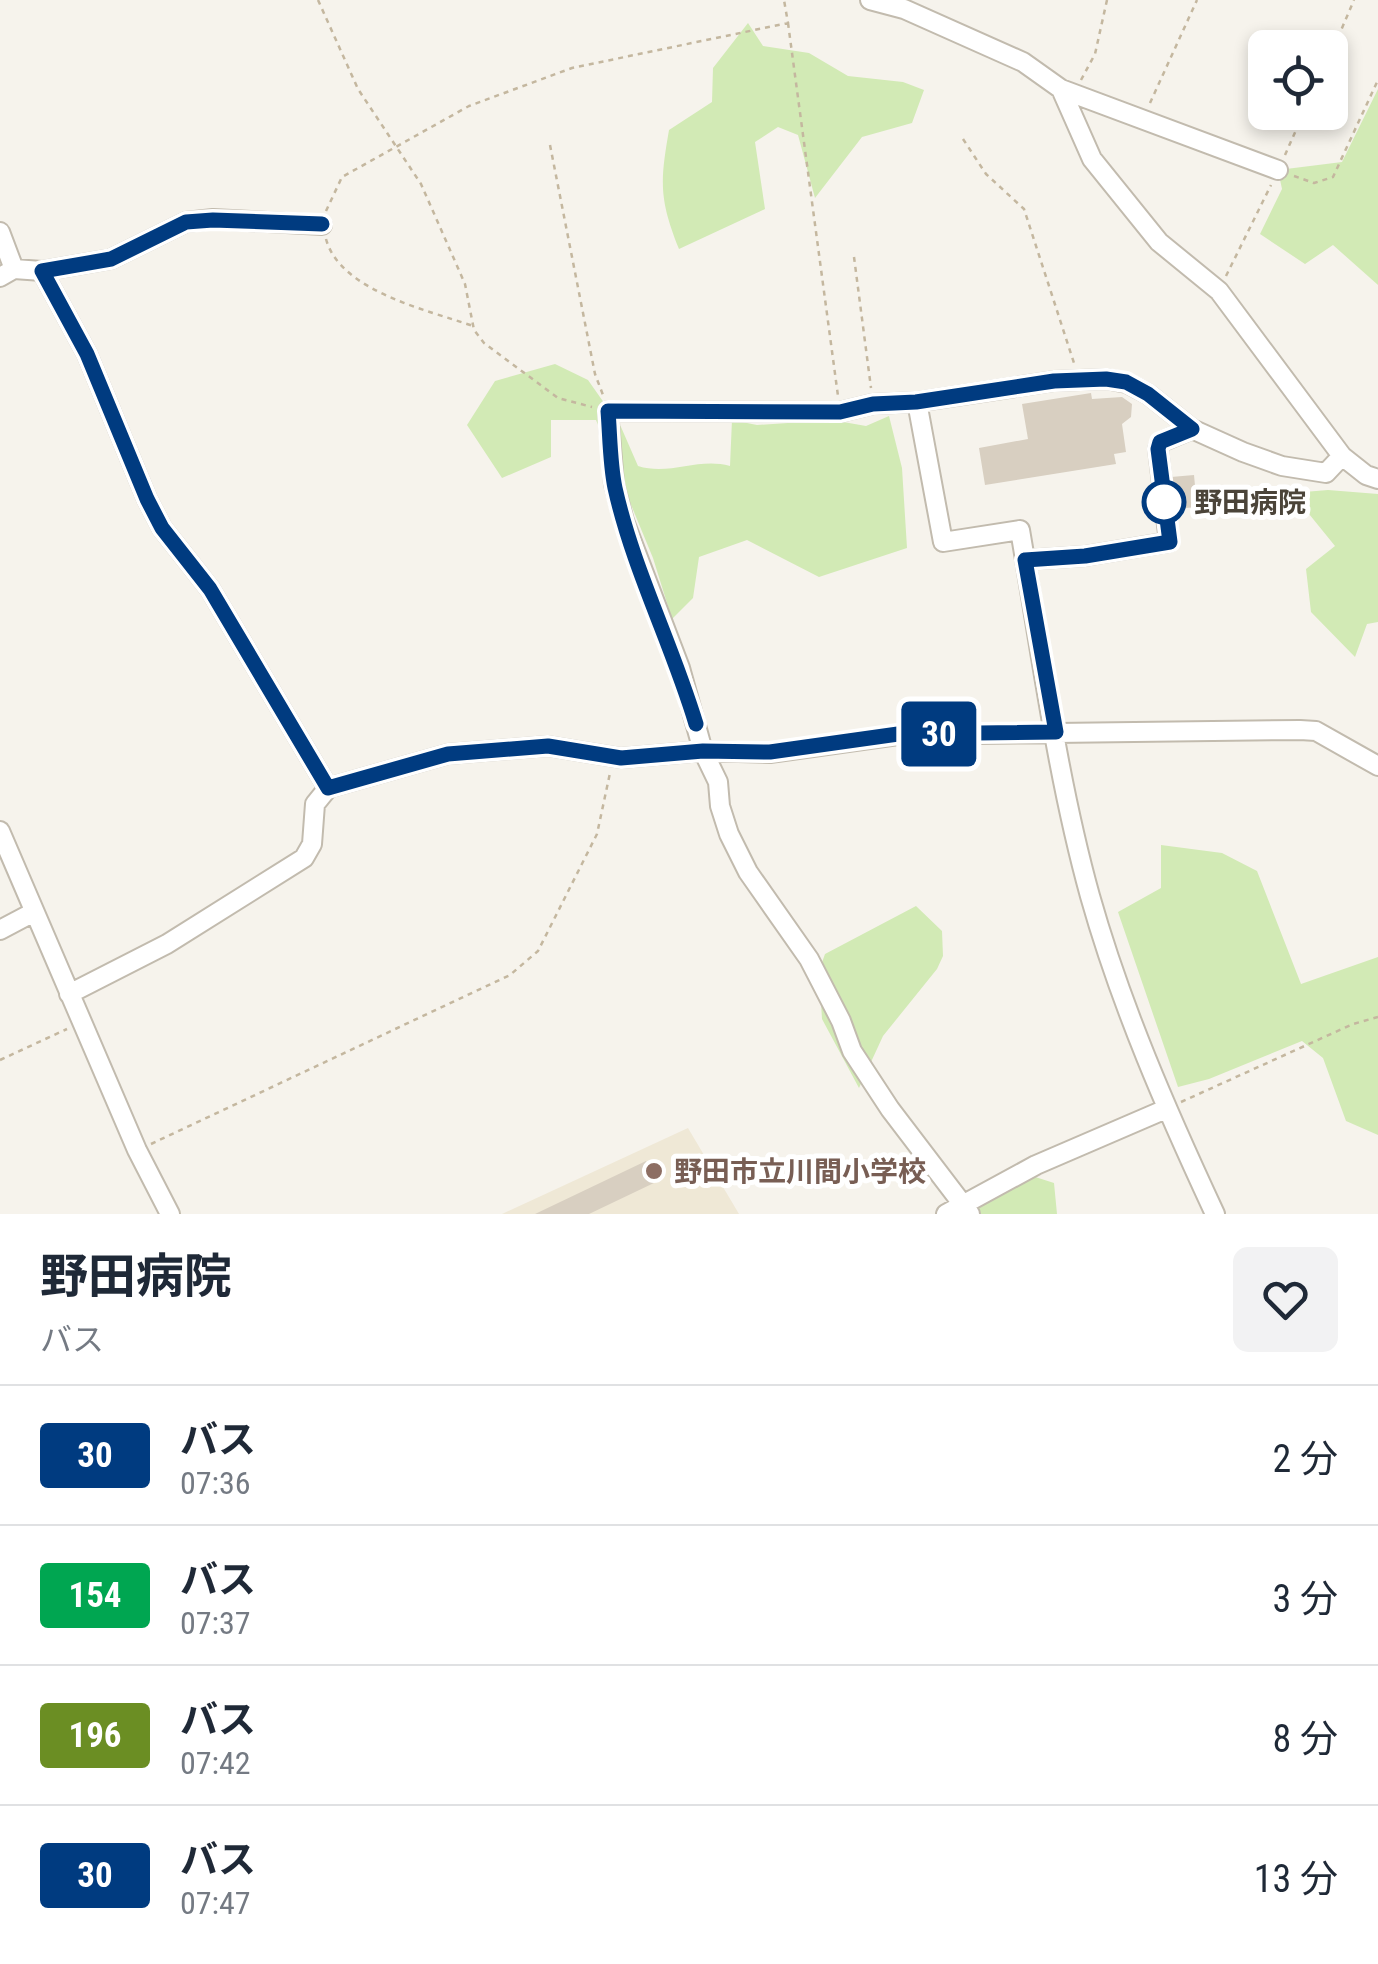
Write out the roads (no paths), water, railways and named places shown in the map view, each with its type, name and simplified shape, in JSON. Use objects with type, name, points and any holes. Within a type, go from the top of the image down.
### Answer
[{"type":"street","points":[[870,0],[904,8],[1022,62],[1067,92],[1278,170]]},
{"type":"street","points":[[1067,92],[1092,159],[1160,242],[1219,291],[1342,456],[1366,475],[1378,479]]},
{"type":"street","points":[[0,232],[7,273],[111,259],[186,222],[322,224]]},
{"type":"street","points":[[42,271],[87,354],[154,513],[210,589],[328,788]]},
{"type":"street","points":[[966,1208],[890,1109],[852,1051],[809,959],[748,872],[729,834],[720,806],[718,782],[703,751],[680,668],[624,521],[614,484],[608,411],[840,412],[873,404],[916,402],[1079,378],[1126,382],[1192,429],[1282,466],[1326,473],[1342,456]]},
{"type":"street","points":[[916,402],[943,542],[1020,530],[1056,732],[1092,901],[1143,1053],[1215,1214]]},
{"type":"street","points":[[1025,560],[1085,556],[1170,542],[1158,449],[1160,442],[1192,429]]},
{"type":"street","points":[[69,994],[167,944],[304,858],[312,844],[315,804],[328,788],[448,754],[548,746],[613,757],[703,751],[770,752],[898,734],[1316,731],[1378,766]]},
{"type":"street","points":[[0,831],[138,1150],[170,1214]]},
{"type":"street","points":[[0,930],[34,912]]},
{"type":"street","points":[[946,1214],[966,1208],[1036,1164],[1166,1109]]},
{"type":"place","name":"野田病院","points":[[1164,502]]},
{"type":"place","name":"野田市立川間小学校","points":[[654,1171]]}]
